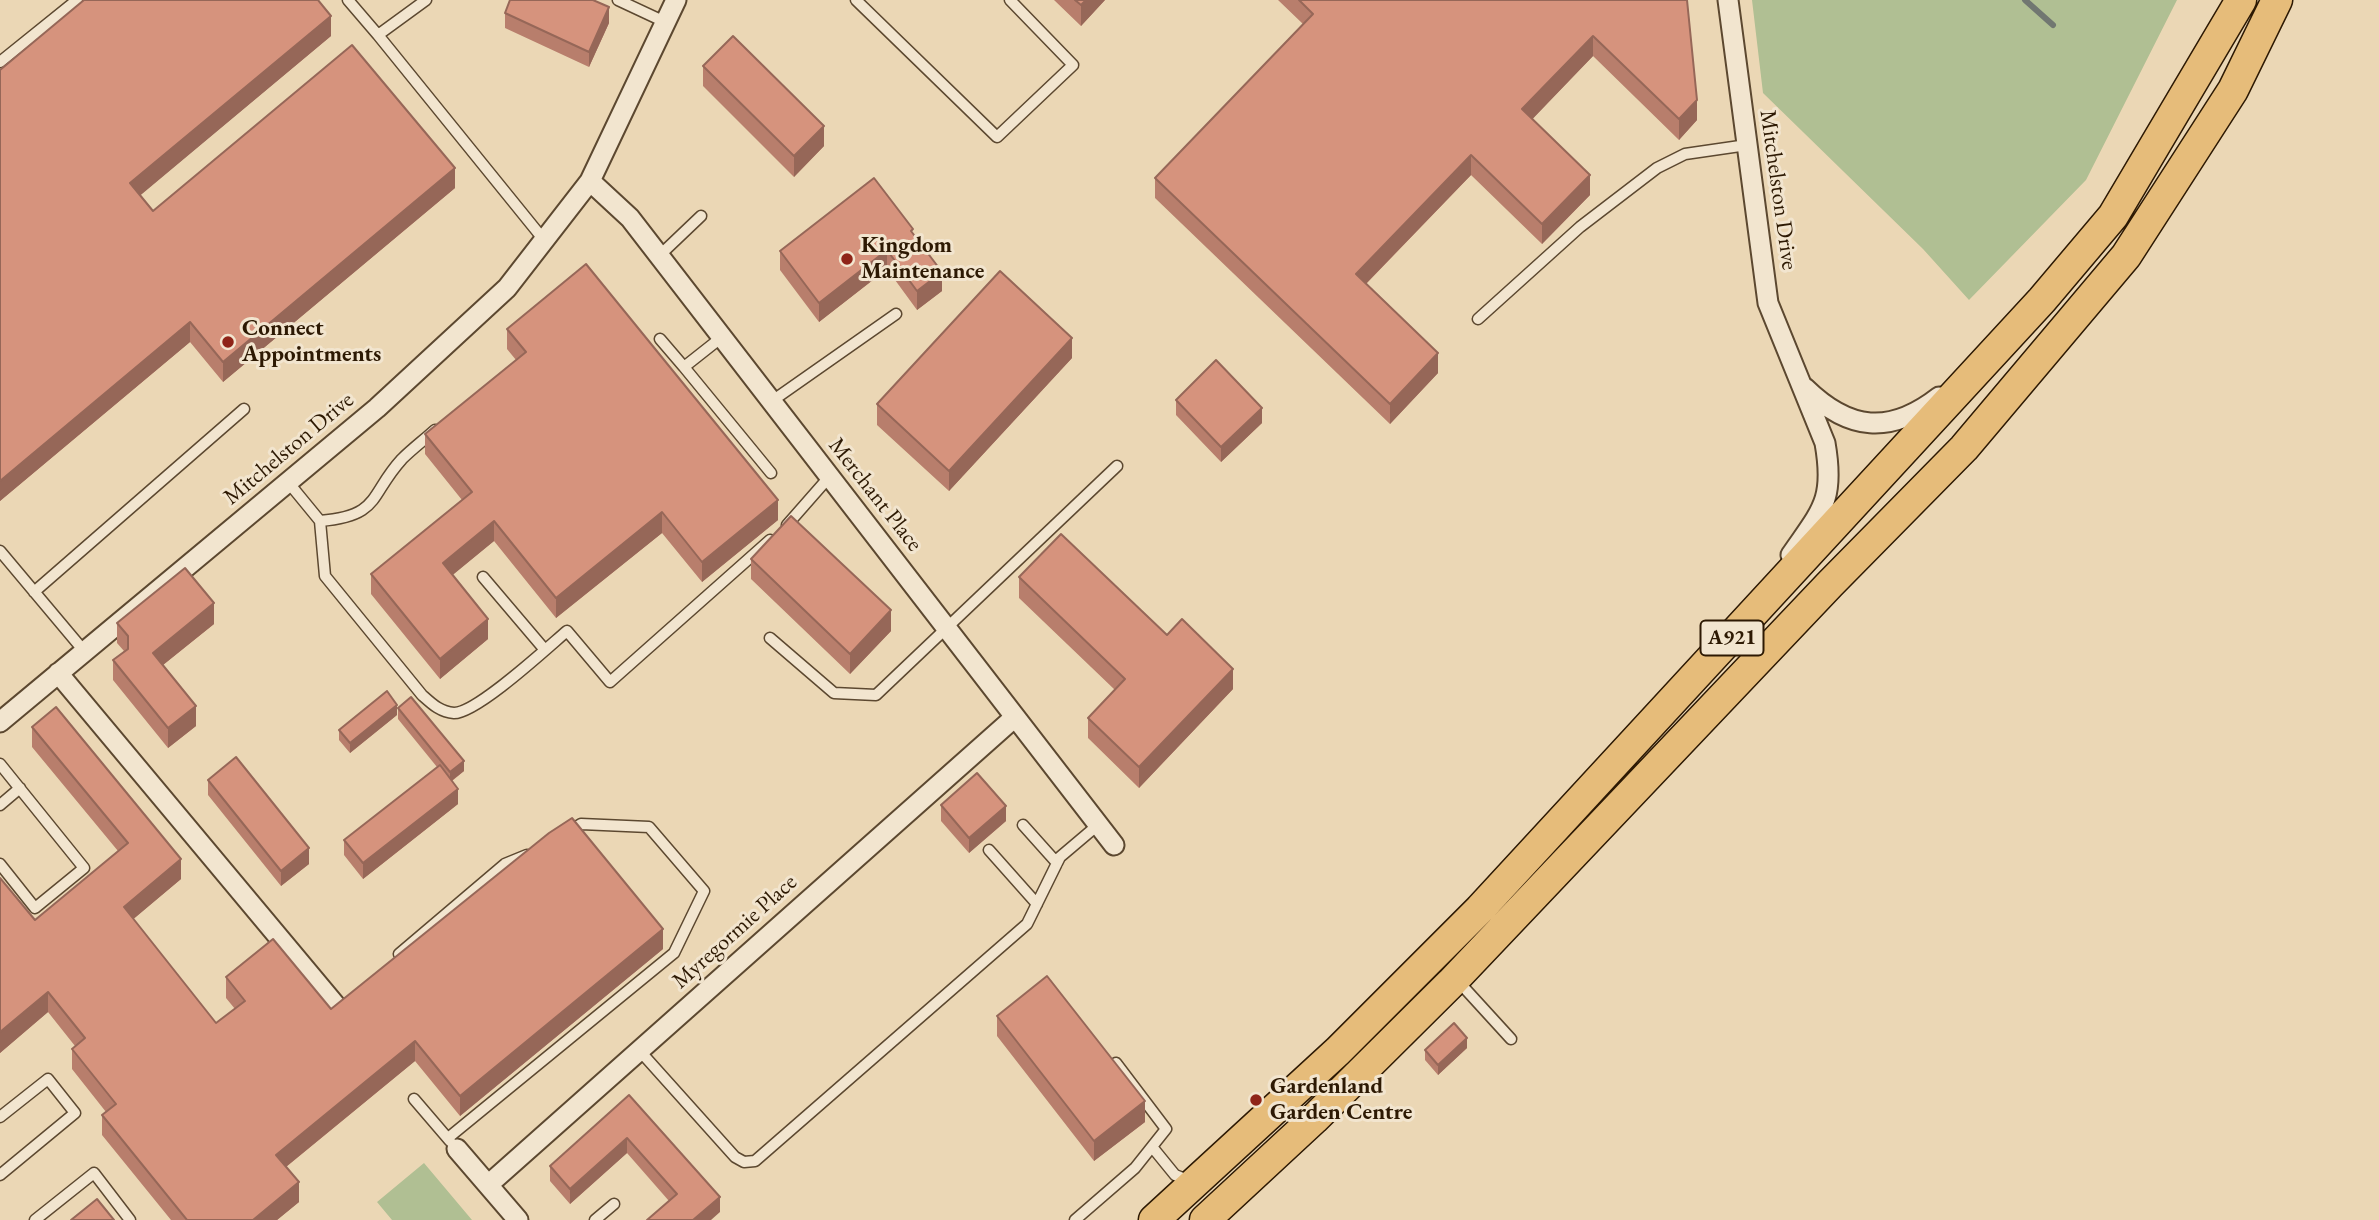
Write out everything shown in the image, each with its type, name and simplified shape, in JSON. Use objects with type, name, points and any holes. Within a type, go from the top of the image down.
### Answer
[{"type":"main road","name":"A921","points":[[1155,1213],[1184,1178],[1338,1051],[1480,909],[2042,300],[2113,216],[2241,0]]},
{"type":"main road","name":"A921","points":[[1205,1220],[1314,1119],[1455,978],[1820,594],[1964,448],[2126,256],[2233,90],[2277,0]]},
{"type":"main road","points":[[2233,90],[2285,0]]},
{"type":"street","name":"Mitchelston Drive","points":[[0,722],[377,408],[507,288],[590,181],[676,0]]},
{"type":"street","name":"Mitchelston Drive","points":[[1728,0],[1768,303],[1825,443],[1829,486],[1826,501],[1736,634]]},
{"type":"street","name":"Merchant Place","points":[[590,181],[630,219],[1114,845]]},
{"type":"street","points":[[1800,382],[1828,407],[1857,423],[1884,424],[1907,418],[1941,396],[2042,300]]},
{"type":"street","points":[[58,673],[343,1002]]},
{"type":"street","name":"Myregormie Place","points":[[488,1185],[1015,717]]},
{"type":"street","points":[[452,1144],[518,1220]]},
{"type":"lane","points":[[0,62],[77,0]]},
{"type":"lane","points":[[348,0],[544,240]]},
{"type":"lane","points":[[378,36],[426,0]]},
{"type":"lane","points":[[618,0],[665,22]]},
{"type":"lane","points":[[856,0],[997,137],[1073,65],[1010,0]]},
{"type":"lane","points":[[1478,318],[1580,227],[1657,168],[1685,153],[1747,145]]},
{"type":"lane","points":[[659,256],[701,216]]},
{"type":"lane","points":[[772,401],[896,314]]},
{"type":"lane","points":[[684,367],[722,337]]},
{"type":"lane","points":[[660,339],[771,472]]},
{"type":"lane","points":[[34,592],[244,409]]},
{"type":"lane","points":[[320,521],[341,520],[359,513],[376,500],[401,460],[440,425]]},
{"type":"lane","points":[[770,638],[834,693],[876,695],[1117,466]]},
{"type":"lane","points":[[288,482],[320,521],[325,576],[422,695],[437,709],[456,713],[475,706],[567,631],[610,682],[793,519],[830,476]]},
{"type":"lane","points":[[0,551],[85,651]]},
{"type":"lane","points":[[483,577],[545,650]]},
{"type":"lane","points":[[0,764],[84,868],[35,908],[0,864]]},
{"type":"lane","points":[[0,805],[20,788]]},
{"type":"lane","points":[[414,1099],[452,1144],[674,953],[704,891],[649,827],[581,824],[558,838]]},
{"type":"lane","points":[[639,1050],[735,1157],[744,1163],[755,1161],[1027,924],[1057,863],[1099,824]]},
{"type":"lane","points":[[1023,825],[1057,863]]},
{"type":"lane","points":[[989,850],[1037,904]]},
{"type":"lane","points":[[390,962],[505,864],[535,853]]},
{"type":"lane","points":[[1455,978],[1511,1038]]},
{"type":"lane","points":[[1075,1220],[1153,1147],[1166,1129],[1116,1063]]},
{"type":"lane","points":[[0,1117],[48,1079],[75,1113],[0,1175]]},
{"type":"lane","points":[[1153,1147],[1184,1178]]},
{"type":"lane","points":[[36,1220],[94,1173],[130,1220]]},
{"type":"lane","points":[[595,1220],[614,1205]]},
{"type":"green space","points":[[1752,0],[2177,0],[2086,180],[1969,300],[1923,249],[1763,93]]},
{"type":"green space","points":[[424,1163],[472,1220],[392,1220],[377,1202]]},
{"type":"building","points":[[84,0],[318,0],[331,16],[130,183],[153,211],[352,45],[455,168],[223,362],[190,322],[0,481],[0,70]]},
{"type":"building","points":[[510,0],[593,0],[609,7],[589,52],[505,13]]},
{"type":"building","points":[[1299,0],[1687,0],[1697,100],[1679,119],[1593,36],[1522,109],[1590,175],[1542,224],[1471,155],[1356,274],[1438,353],[1390,404],[1155,178],[1313,14]]},
{"type":"building","points":[[733,36],[824,126],[794,156],[703,66]]},
{"type":"building","name":"Kingdom Maintenance","points":[[874,178],[942,272],[917,291],[887,250],[819,303],[780,251]]},
{"type":"building","points":[[586,264],[778,500],[702,562],[662,512],[556,598],[494,521],[443,563],[488,619],[440,659],[371,574],[472,492],[425,434],[526,352],[507,329]]},
{"type":"building","points":[[1000,271],[1072,338],[949,471],[877,404]]},
{"type":"building","points":[[1216,360],[1262,408],[1221,447],[1176,400]]},
{"type":"building","points":[[791,516],[891,610],[850,654],[751,559]]},
{"type":"building","points":[[1061,534],[1167,635],[1182,619],[1233,669],[1139,767],[1088,718],[1125,679],[1019,577]]},
{"type":"building","points":[[185,568],[214,603],[153,653],[196,706],[168,728],[113,660],[128,649],[128,636],[117,623]]},
{"type":"building","points":[[387,691],[397,705],[350,743],[339,730]]},
{"type":"building","points":[[411,697],[464,761],[450,772],[398,708]]},
{"type":"building","points":[[56,707],[181,859],[124,907],[216,1023],[245,1001],[226,977],[273,939],[331,1009],[549,833],[572,818],[663,929],[460,1096],[415,1041],[276,1155],[299,1182],[253,1220],[187,1220],[102,1115],[116,1104],[72,1049],[85,1038],[48,992],[0,1032],[0,878],[35,920],[128,843],[32,727]]},
{"type":"building","points":[[236,757],[309,848],[281,871],[208,780]]},
{"type":"building","points":[[440,765],[458,789],[363,863],[344,840]]},
{"type":"building","points":[[977,773],[1006,806],[969,838],[941,805]]},
{"type":"building","points":[[1047,976],[1145,1101],[1094,1141],[997,1016]]},
{"type":"building","points":[[1454,1023],[1467,1038],[1438,1065],[1425,1050]]},
{"type":"building","points":[[629,1095],[720,1197],[693,1220],[647,1220],[677,1194],[627,1138],[570,1189],[550,1166]]},
{"type":"building","points":[[97,1199],[114,1220],[71,1220]]},
{"type":"waterway","points":[[2025,0],[2053,25]]},
{"type":"place","name":"Kingdom Maintenance","points":[[847,259]]},
{"type":"place","name":"Connect Appointments","points":[[228,342]]},
{"type":"place","name":"Gardenland Garden Centre","points":[[1256,1100]]}]
